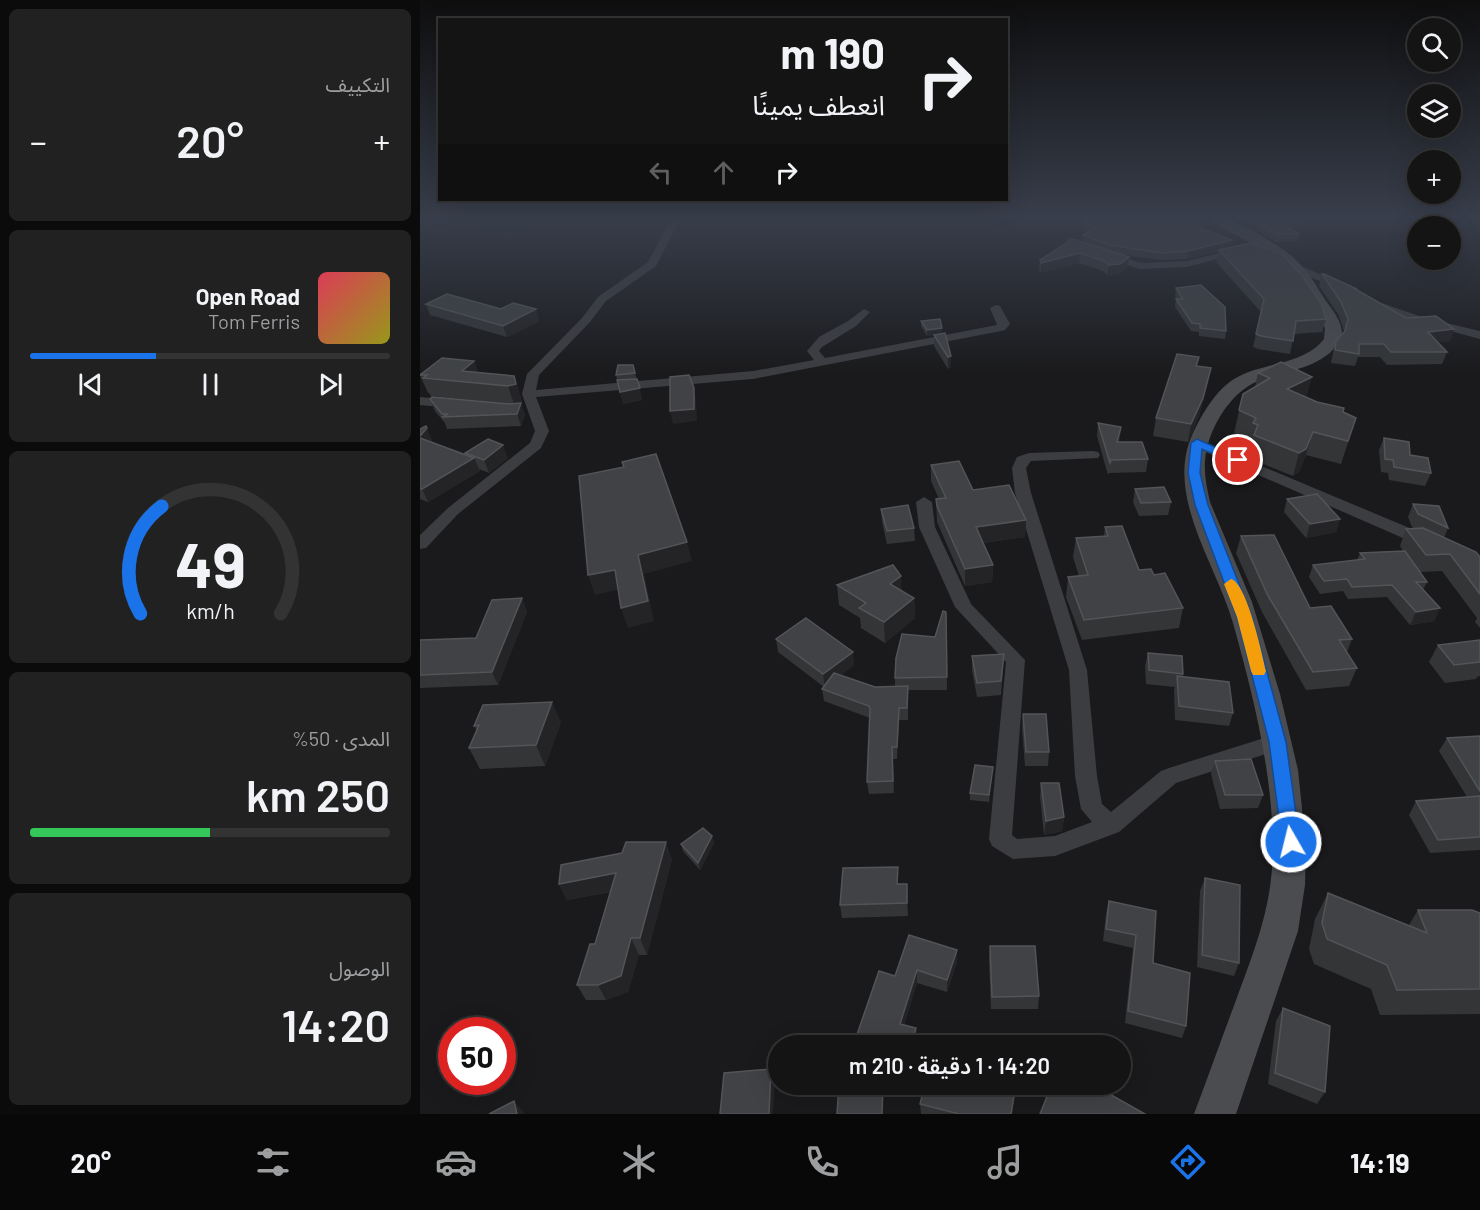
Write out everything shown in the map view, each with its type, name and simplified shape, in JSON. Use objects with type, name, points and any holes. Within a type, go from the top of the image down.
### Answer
[{"type":"main road","points":[[1215,1114],[1282,923],[1291,842],[1277,742],[1244,617],[1201,505],[1194,473],[1197,443],[1224,398],[1240,382],[1313,357],[1327,349],[1333,341],[1334,330],[1328,316],[1293,270]]},
{"type":"street","points":[[420,544],[453,511],[536,445],[542,431],[528,404],[528,384],[533,374],[586,320],[602,299],[643,270]]},
{"type":"street","points":[[1306,270],[1400,313],[1480,335]]},
{"type":"street","points":[[528,404],[753,375],[1001,328],[1004,324],[996,308]]},
{"type":"street","points":[[822,362],[813,351],[817,343],[844,330],[859,320],[864,312]]},
{"type":"street","points":[[420,401],[467,405]]},
{"type":"street","points":[[1197,443],[1437,547]]},
{"type":"street","points":[[1093,455],[1029,457],[1022,460],[1019,475],[1078,670],[1086,776],[1092,808],[1111,825]]},
{"type":"street","points":[[924,502],[927,526],[964,607],[1016,660],[1000,839],[1013,849],[1055,846],[1111,825],[1169,777],[1277,742]]},
{"type":"building","points":[[1237,270],[1297,270],[1321,303],[1326,319],[1296,321],[1293,341],[1261,336],[1256,334],[1264,299]]},
{"type":"building","points":[[1322,274],[1357,289],[1355,289],[1406,318],[1436,316],[1454,329],[1428,332],[1447,352],[1391,352],[1384,344],[1359,344],[1359,354],[1335,350],[1336,341],[1345,331],[1348,319],[1341,302]]},
{"type":"building","points":[[1201,285],[1225,307],[1226,331],[1200,328],[1200,324],[1192,323],[1176,299],[1183,299],[1176,288]]},
{"type":"building","points":[[447,294],[501,309],[513,303],[536,309],[503,326],[426,304]]},
{"type":"building","points":[[940,319],[942,328],[927,330],[921,321]]},
{"type":"building","points":[[945,333],[951,356],[948,357],[934,335]]},
{"type":"building","points":[[1177,354],[1199,357],[1196,366],[1211,368],[1203,398],[1191,424],[1156,418]]},
{"type":"building","points":[[442,358],[474,361],[462,371],[514,376],[516,384],[508,386],[423,378],[427,375],[420,375]]},
{"type":"building","points":[[1281,362],[1312,377],[1287,389],[1317,402],[1344,408],[1343,412],[1356,418],[1348,441],[1313,432],[1306,449],[1299,453],[1254,435],[1258,425],[1253,423],[1256,418],[1239,410],[1243,394],[1270,378],[1258,373]]},
{"type":"building","points":[[618,365],[633,365],[635,373],[616,375]]},
{"type":"building","points":[[689,375],[694,388],[694,409],[670,411],[670,377]]},
{"type":"building","points":[[637,379],[640,388],[620,392],[617,380]]},
{"type":"building","points":[[432,397],[509,404],[521,403],[517,414],[442,417],[448,414],[442,414],[430,399]]},
{"type":"building","points":[[1098,423],[1121,427],[1117,442],[1142,442],[1148,459],[1111,460],[1110,463]]},
{"type":"building","points":[[426,426],[427,428],[420,436],[420,429]]},
{"type":"building","points":[[420,438],[474,458],[420,489]]},
{"type":"building","points":[[1384,438],[1409,442],[1410,455],[1428,458],[1431,473],[1394,467],[1393,460],[1385,459]]},
{"type":"building","points":[[488,439],[503,445],[484,460],[465,453]]},
{"type":"building","points":[[656,454],[687,542],[638,555],[648,601],[621,608],[615,570],[588,575],[579,476],[624,467],[622,462]]},
{"type":"building","points":[[959,461],[973,490],[1009,485],[1026,520],[976,527],[993,565],[965,569],[937,506],[936,499],[946,498],[931,465]]},
{"type":"building","points":[[1164,487],[1171,502],[1141,503],[1135,489]]},
{"type":"building","points":[[1317,494],[1340,519],[1310,524],[1287,499]]},
{"type":"building","points":[[1413,504],[1439,506],[1448,528],[1418,514]]},
{"type":"building","points":[[908,505],[914,528],[887,531],[881,509]]},
{"type":"building","points":[[1122,526],[1139,570],[1151,569],[1154,575],[1165,573],[1183,608],[1084,620],[1068,577],[1088,575],[1076,538],[1108,536],[1105,527]]},
{"type":"building","points":[[1423,528],[1476,552],[1480,557],[1480,594],[1450,554],[1426,555],[1406,529]]},
{"type":"building","points":[[1274,535],[1310,608],[1331,606],[1352,639],[1339,640],[1357,668],[1313,672],[1267,594],[1241,536]]},
{"type":"building","points":[[1405,551],[1427,582],[1416,582],[1440,608],[1416,612],[1392,585],[1352,587],[1347,579],[1324,581],[1313,565],[1365,559],[1360,553]]},
{"type":"building","points":[[893,565],[901,576],[890,584],[914,598],[884,622],[859,608],[866,603],[837,585]]},
{"type":"building","points":[[522,598],[492,672],[420,675],[420,640],[476,638],[492,600]]},
{"type":"building","points":[[943,611],[946,612],[947,677],[895,678],[896,658],[902,634],[935,637]]},
{"type":"building","points":[[806,618],[853,652],[823,674],[776,639]]},
{"type":"building","points":[[1480,640],[1480,662],[1454,665],[1438,645]]},
{"type":"building","points":[[1148,653],[1182,656],[1183,674],[1149,670]]},
{"type":"building","points":[[1004,654],[1001,681],[977,683],[972,656]]},
{"type":"building","points":[[834,673],[875,687],[908,686],[907,708],[899,708],[897,747],[892,747],[893,781],[867,782],[870,709],[869,706],[822,689]]},
{"type":"building","points":[[1177,676],[1229,682],[1233,713],[1179,706]]},
{"type":"building","points":[[552,702],[536,745],[469,748],[479,725],[474,726],[483,705]]},
{"type":"building","points":[[1023,714],[1046,714],[1049,752],[1026,752]]},
{"type":"building","points":[[1480,736],[1480,791],[1447,738]]},
{"type":"building","points":[[1251,759],[1263,795],[1225,795],[1215,761]]},
{"type":"building","points":[[975,765],[993,767],[989,795],[970,793]]},
{"type":"building","points":[[1041,783],[1059,783],[1064,817],[1046,821]]},
{"type":"building","points":[[1480,796],[1480,837],[1438,840],[1416,801]]},
{"type":"building","points":[[703,828],[712,836],[698,863],[681,844]]},
{"type":"building","points":[[626,842],[666,842],[640,938],[631,938],[621,976],[598,985],[577,985],[590,944],[595,944],[616,873],[559,884],[561,865],[622,853]]},
{"type":"building","points":[[898,867],[897,884],[907,884],[907,903],[840,905],[843,868]]},
{"type":"building","points":[[1205,878],[1240,885],[1239,963],[1202,955]]},
{"type":"building","points":[[1328,893],[1427,933],[1418,910],[1472,910],[1480,913],[1480,989],[1397,990],[1387,965],[1327,939],[1322,923]]},
{"type":"building","points":[[1109,901],[1156,911],[1153,963],[1190,973],[1186,1026],[1128,1011],[1136,935],[1106,929]]},
{"type":"building","points":[[909,935],[957,950],[947,980],[917,970],[900,1024],[916,1028],[914,1035],[857,1035],[879,971],[895,976]]},
{"type":"building","points":[[990,946],[1035,946],[1039,996],[992,997]]},
{"type":"building","points":[[1283,1008],[1330,1026],[1325,1092],[1275,1073]]},
{"type":"building","points":[[768,1069],[769,1114],[720,1114],[724,1073]]},
{"type":"building","points":[[838,1095],[883,1095],[882,1114],[837,1114]]},
{"type":"building","points":[[922,1095],[1014,1095],[1011,1114],[959,1114],[920,1104]]},
{"type":"building","points":[[1048,1095],[1111,1095],[1145,1114],[1040,1114]]},
{"type":"building","points":[[514,1101],[517,1114],[489,1114]]},
{"type":"slow traffic","points":[[1231,584],[1244,617],[1259,671]]},
{"type":"route","points":[[1238,460],[1197,443],[1194,453],[1194,473],[1201,505],[1244,617],[1266,700],[1277,742],[1291,842]]}]
